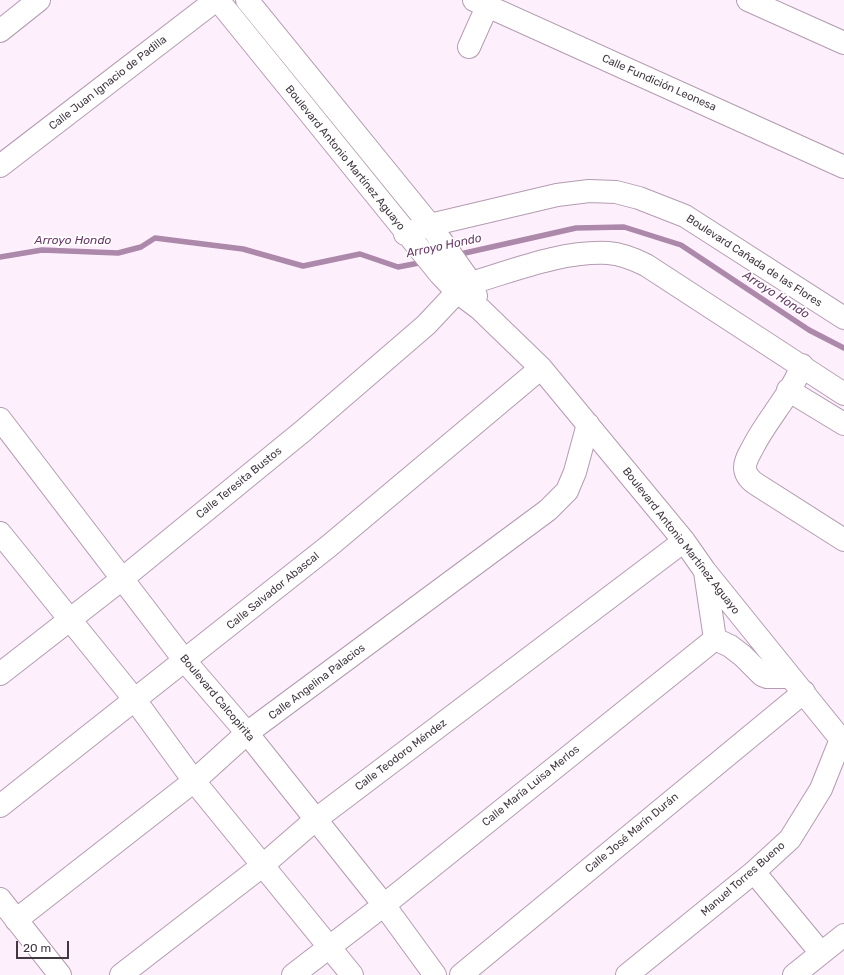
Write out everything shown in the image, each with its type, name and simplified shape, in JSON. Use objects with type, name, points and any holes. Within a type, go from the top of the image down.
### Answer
[{"type":"street","points":[[0,31],[38,0]]},
{"type":"street","name":"Calle Juan Ignacio de Padilla","points":[[0,166],[217,0]]},
{"type":"street","name":"Boulevard Antonio Martínez Aguayo","points":[[217,0],[424,256],[457,279],[480,309],[541,368],[684,541],[705,571],[842,741]]},
{"type":"street","name":"Boulevard Antonio Martínez Aguayo","points":[[247,0],[430,225],[447,248],[457,279]]},
{"type":"street","points":[[748,0],[844,43]]},
{"type":"street","points":[[469,47],[484,2]]},
{"type":"street","name":"Calle Fundición Leonesa","points":[[484,2],[844,167]]},
{"type":"street","name":"Boulevard Cañada de las Flores","points":[[405,234],[430,225],[557,195],[589,191],[616,192],[639,198],[685,216],[844,318]]},
{"type":"street","points":[[457,279],[569,255],[608,253],[628,257],[646,265],[802,365],[844,394]]},
{"type":"street","name":"Calle Teresita Bustos","points":[[0,674],[122,579],[297,436],[385,361],[426,325],[457,279]]},
{"type":"street","points":[[802,365],[788,390],[758,436],[745,466],[747,476],[756,484],[844,540]]},
{"type":"street","name":"Calle Salvador Abascal","points":[[0,806],[329,546],[541,368]]},
{"type":"street","points":[[788,390],[844,424]]},
{"type":"street","name":"Boulevard Calcopirita","points":[[0,419],[185,661],[247,733],[384,906],[435,975]]},
{"type":"street","name":"Calle Angelina Palacios","points":[[16,920],[194,781],[247,733],[548,510],[568,491],[576,472],[588,424]]},
{"type":"street","points":[[1,537],[70,618],[135,700],[194,781],[352,975]]},
{"type":"street","name":"Calle Teodoro Méndez","points":[[121,975],[262,866],[315,820],[684,541]]},
{"type":"street","points":[[705,571],[715,639],[730,646],[767,678],[797,685]]},
{"type":"street","name":"Calle María Luisa Merlos","points":[[293,975],[384,906],[715,639]]},
{"type":"street","name":"Calle José Marín Durán","points":[[461,975],[797,685]]},
{"type":"street","name":"Manuel Torres Bueno","points":[[627,975],[754,872],[790,838],[821,789],[842,741]]},
{"type":"street","points":[[754,872],[821,953]]},
{"type":"street","points":[[0,899],[60,975]]},
{"type":"street","points":[[794,975],[844,935]]},
{"type":"waterway","name":"Arroyo Hondo","points":[[456,255],[576,228],[624,227],[681,245],[809,330],[844,348]]},
{"type":"waterway","name":"Arroyo Hondo","points":[[0,257],[42,250],[118,253],[141,247],[155,238],[243,249],[303,266],[360,254],[398,267],[424,262]]}]
